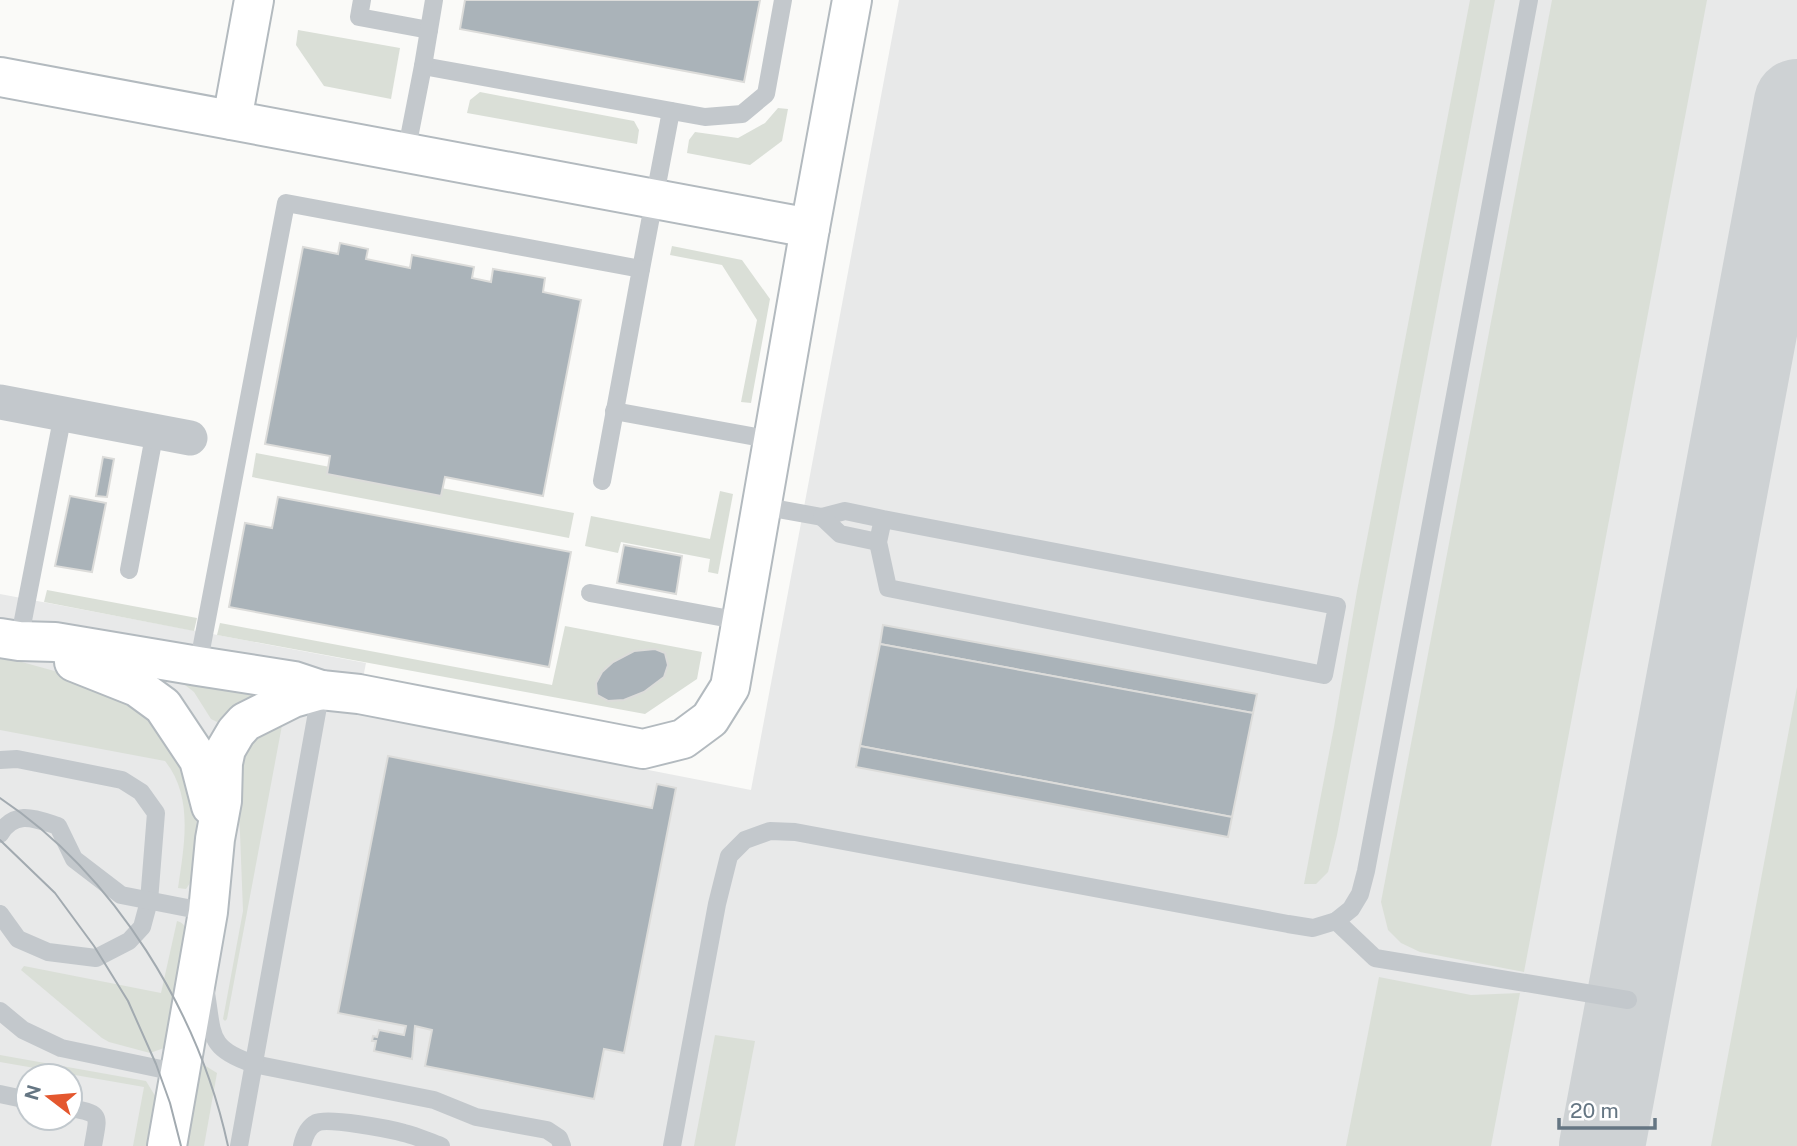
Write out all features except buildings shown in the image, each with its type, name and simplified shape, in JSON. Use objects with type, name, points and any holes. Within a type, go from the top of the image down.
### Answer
[{"type":"street","points":[[232,120],[254,0]]},
{"type":"street","points":[[10,640],[55,642],[294,681],[321,690],[359,694],[643,749],[683,739],[710,719],[730,687],[852,0]]},
{"type":"street","points":[[0,77],[810,228]]},
{"type":"street","points":[[0,402],[190,438]]},
{"type":"street","points":[[10,640],[137,687],[163,706],[199,760],[211,806],[215,839]]},
{"type":"street","points":[[167,1146],[208,912],[226,750],[245,722],[293,698],[321,690]]},
{"type":"lane","points":[[362,0],[359,17],[429,30]]},
{"type":"lane","points":[[406,153],[434,0]]},
{"type":"lane","points":[[423,66],[705,117],[742,114],[766,94],[783,0]]},
{"type":"lane","points":[[672,1146],[729,856],[745,840],[770,831],[795,832],[1313,928],[1336,921],[1351,909],[1360,894],[1366,871],[1528,0]]},
{"type":"lane","points":[[601,481],[671,111]]},
{"type":"lane","points":[[198,666],[286,203],[641,269]]},
{"type":"lane","points":[[614,411],[773,440]]},
{"type":"lane","points":[[10,640],[63,414]]},
{"type":"lane","points":[[129,570],[155,432]]},
{"type":"lane","points":[[762,506],[822,517],[845,512],[883,519],[1337,606],[1324,675],[888,589],[878,542],[883,519]]},
{"type":"lane","points":[[822,517],[840,534],[878,542]]},
{"type":"lane","points":[[590,593],[741,621]]},
{"type":"lane","points":[[239,1146],[321,690]]},
{"type":"lane","points":[[0,760],[17,759],[122,780],[141,792],[156,813],[149,901],[142,927],[129,941],[96,958],[48,952],[18,939],[0,914]]},
{"type":"lane","points":[[0,834],[17,818],[34,818],[58,826],[74,859],[121,895],[208,912]]},
{"type":"lane","points":[[1336,921],[1375,958],[1628,1000]]},
{"type":"lane","points":[[200,959],[212,1031],[215,1040],[227,1053],[254,1064],[434,1100],[476,1117],[547,1130],[559,1138],[562,1146]]},
{"type":"lane","points":[[0,1011],[23,1030],[61,1048],[180,1073]]},
{"type":"lane","points":[[84,1110],[91,1111],[97,1119],[93,1146]]},
{"type":"lane","points":[[302,1146],[308,1130],[317,1122],[331,1121],[407,1133],[441,1146]]},
{"type":"shaded area","points":[[899,0],[1797,0],[1797,1146],[0,1146],[0,594],[366,663],[356,713],[751,790]]},
{"type":"shaded area","points":[[1470,0],[1495,0],[1337,835],[1328,872],[1316,884],[1304,884],[1357,591]]},
{"type":"shaded area","points":[[1552,0],[1707,0],[1524,972],[1420,952],[1401,943],[1388,930],[1381,902]]},
{"type":"shaded area","points":[[298,30],[400,48],[391,99],[324,86],[296,45]]},
{"type":"shaded area","points":[[480,92],[634,121],[639,130],[637,144],[467,113],[470,100]]},
{"type":"shaded area","points":[[778,108],[788,109],[782,141],[750,165],[687,153],[689,140],[695,132],[738,138],[765,123]]},
{"type":"shaded area","points":[[672,246],[742,260],[770,299],[751,403],[741,402],[757,320],[722,265],[670,255]]},
{"type":"shaded area","points":[[256,453],[574,513],[569,538],[252,477]]},
{"type":"shaded area","points":[[720,491],[733,494],[718,574],[708,572],[710,559],[621,542],[618,553],[585,546],[591,516],[710,539]]},
{"type":"shaded area","points":[[47,590],[197,618],[194,631],[44,602]]},
{"type":"shaded area","points":[[220,623],[552,685],[565,626],[702,652],[697,679],[645,714],[217,635]]},
{"type":"shaded area","points":[[0,656],[109,686],[164,724],[195,800],[197,829],[192,880],[186,889],[178,888],[184,839],[183,806],[174,775],[165,761],[0,730]]},
{"type":"shaded area","points":[[171,674],[274,690],[234,705],[217,722],[211,719],[194,692]]},
{"type":"shaded area","points":[[1797,687],[1797,1146],[1711,1146]]},
{"type":"shaded area","points":[[283,720],[225,1021],[223,1019],[243,911],[236,775],[243,750],[257,732]]},
{"type":"shaded area","points":[[177,921],[184,925],[187,938],[164,1048],[150,1053],[102,1038],[21,970],[24,966],[161,993]]},
{"type":"shaded area","points":[[1379,977],[1471,995],[1520,993],[1491,1146],[1346,1146]]},
{"type":"shaded area","points":[[715,1035],[755,1041],[735,1146],[694,1146]]},
{"type":"shaded area","points":[[0,1055],[39,1062],[14,1062],[14,1064],[0,1062]]},
{"type":"shaded area","points":[[204,1065],[217,1073],[204,1146],[183,1146],[198,1068]]},
{"type":"shaded area","points":[[84,1070],[146,1081],[157,1099],[148,1146],[133,1146],[144,1087],[84,1077]]},
{"type":"taxiway","points":[[1602,1146],[1797,102]]},
{"type":"tram line","points":[[0,798],[42,830],[80,866],[115,907],[146,951],[173,997],[196,1046],[215,1096],[228,1146]]},
{"type":"tram line","points":[[0,840],[55,893],[94,946],[128,1001],[156,1064],[181,1146]]}]
